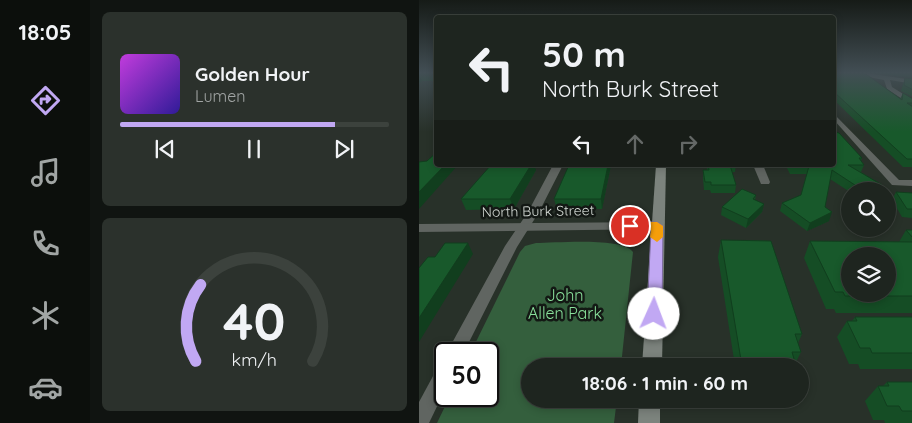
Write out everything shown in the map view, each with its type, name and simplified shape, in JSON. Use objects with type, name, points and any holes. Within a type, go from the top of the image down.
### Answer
[{"type":"main road","points":[[652,358],[661,167]]},
{"type":"main road","points":[[649,423],[650,408]]},
{"type":"street","points":[[894,92],[912,104]]},
{"type":"street","points":[[836,119],[848,136],[896,183],[912,184]]},
{"type":"street","points":[[461,342],[511,246],[556,167]]},
{"type":"street","points":[[759,167],[765,182]]},
{"type":"street","name":"North Burk Street","points":[[419,228],[657,226]]},
{"type":"street","points":[[419,422],[434,393]]},
{"type":"green space","name":"John Allen Park","points":[[536,243],[603,243],[626,247],[633,252],[622,358],[521,358],[521,408],[616,408],[614,423],[437,423],[445,407],[499,407],[499,342],[476,342],[520,252],[525,246]]},
{"type":"building","points":[[836,92],[890,92],[902,100],[903,93],[913,99],[913,103],[907,103],[913,107],[913,159],[907,159],[836,94]]},
{"type":"building","points":[[836,132],[839,133],[862,158],[859,158],[864,165],[848,165],[877,182],[850,182],[832,170],[825,207],[832,212],[810,223],[782,203],[801,195],[809,167],[836,167]]},
{"type":"building","points":[[434,155],[434,167],[443,167],[419,192],[419,162],[427,161]]},
{"type":"building","points":[[489,167],[530,167],[510,199],[461,199]]},
{"type":"building","points":[[568,167],[608,167],[601,199],[554,199]]},
{"type":"building","points":[[708,167],[731,167],[736,185],[711,185],[711,182],[705,182],[703,170],[709,170]]},
{"type":"building","points":[[742,189],[756,195],[753,199],[764,204],[748,219],[722,207]]},
{"type":"building","points":[[896,192],[913,193],[913,209],[907,209]]},
{"type":"building","points":[[906,230],[913,230],[913,238]]},
{"type":"building","points":[[721,240],[771,241],[802,334],[795,334],[801,352],[792,352],[794,358],[741,358]]},
{"type":"building","points":[[810,241],[913,242],[913,296],[896,296],[896,247],[841,247],[841,292],[835,292]]},
{"type":"building","points":[[445,243],[468,243],[419,318],[419,268],[428,257],[435,257]]},
{"type":"building","points":[[855,317],[913,317],[913,353],[872,353],[870,348],[860,348],[847,321],[857,321]]},
{"type":"building","points":[[887,382],[913,382],[913,411],[902,411],[899,406],[887,406],[878,386],[889,386]]},
{"type":"slow traffic","points":[[645,226],[657,226],[657,237]]},
{"type":"route","points":[[630,226],[657,226],[654,314]]}]
